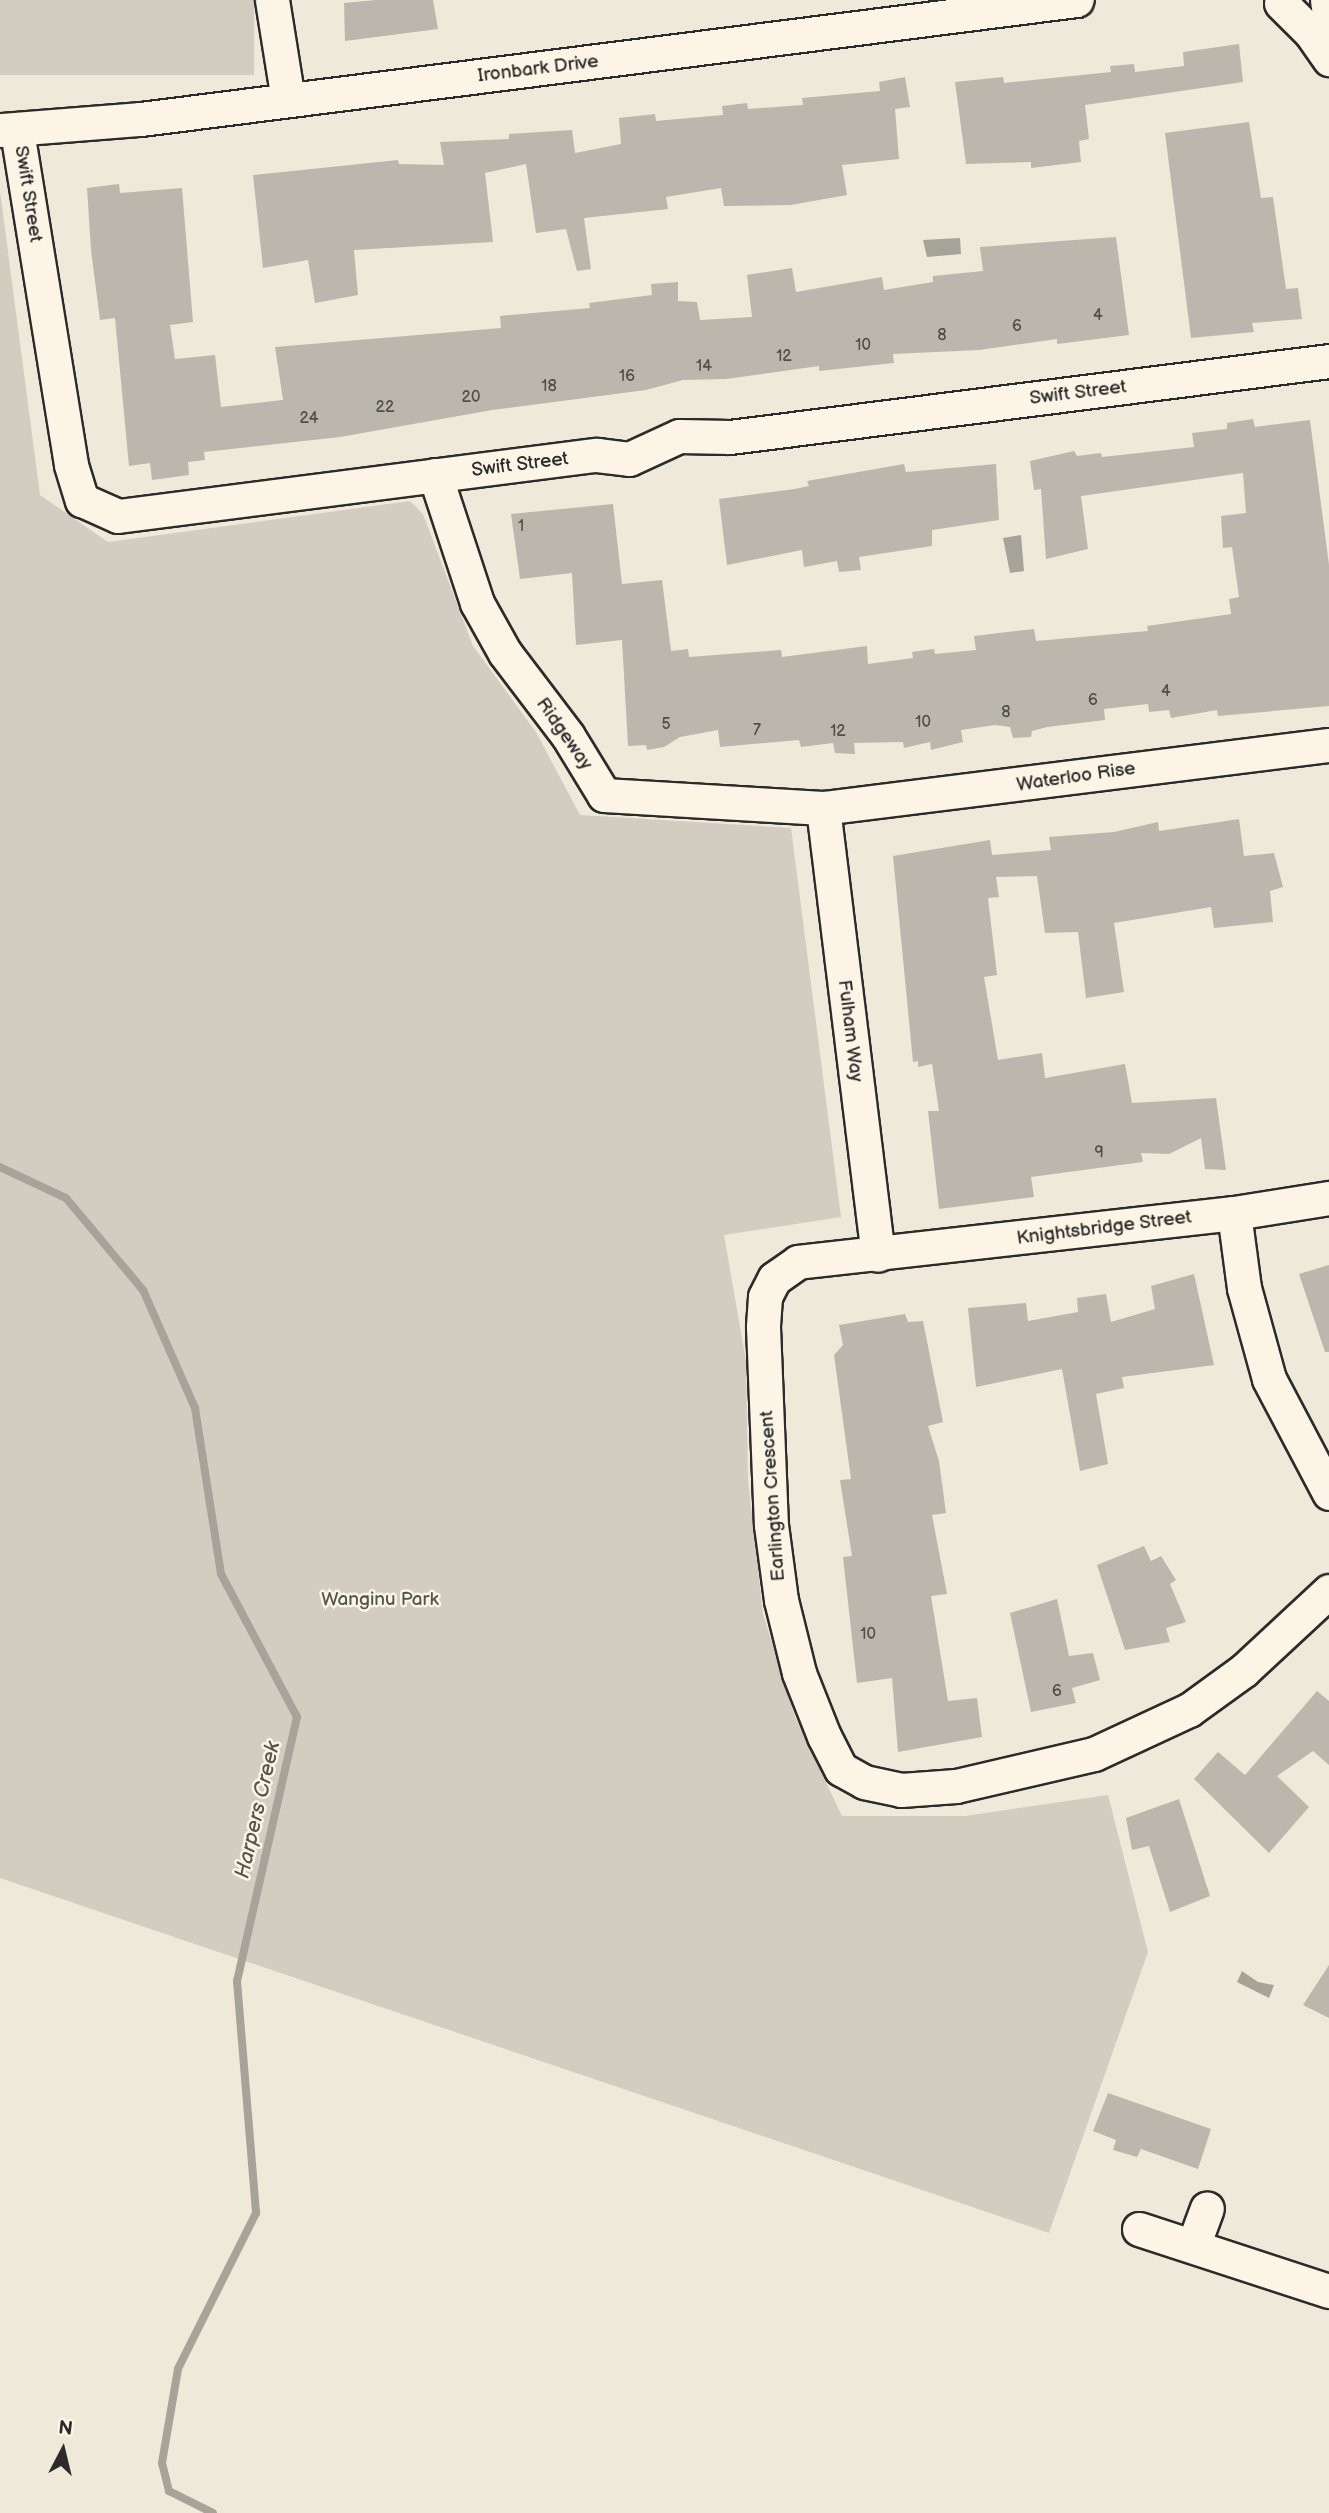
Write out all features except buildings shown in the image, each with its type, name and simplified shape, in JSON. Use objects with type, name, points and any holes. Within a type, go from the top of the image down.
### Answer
[{"type":"street","points":[[272,0],[288,100]]},
{"type":"street","name":"Ironbark Drive","points":[[9,131],[288,100],[1076,0]]},
{"type":"street","points":[[1327,0],[1329,14]]},
{"type":"street","points":[[1285,1],[1329,59]]},
{"type":"street","name":"Swift Street","points":[[9,131],[71,465],[82,500],[118,516],[597,455],[629,459],[679,436],[730,437],[1329,361]]},
{"type":"street","name":"Ridgeway","points":[[435,475],[477,603],[505,653],[568,736],[604,795],[823,808]]},
{"type":"street","name":"Waterloo Rise","points":[[823,808],[1329,745]]},
{"type":"street","name":"Fulham Way","points":[[823,808],[878,1255]]},
{"type":"street","name":"Knightsbridge Street","points":[[878,1255],[1234,1213],[1329,1198]]},
{"type":"street","points":[[1234,1213],[1244,1288],[1269,1379],[1329,1493]]},
{"type":"street","name":"Earlington Crescent","points":[[878,1255],[798,1262],[774,1279],[765,1297],[762,1327],[771,1525],[781,1600],[799,1673],[841,1769],[864,1782],[901,1790],[957,1786],[1094,1754],[1189,1710],[1244,1670],[1329,1591]]},
{"type":"street","points":[[1194,2246],[1207,2208]]},
{"type":"street","points":[[1139,2229],[1329,2291]]},
{"type":"green space","points":[[0,0],[254,0],[254,75],[0,75]]},
{"type":"green space","name":"Wanginu Park","points":[[0,191],[40,495],[108,542],[410,501],[423,514],[473,646],[536,732],[580,815],[791,828],[841,1217],[724,1235],[746,1361],[748,1480],[763,1614],[795,1717],[842,1816],[965,1816],[1108,1795],[1148,1952],[1049,2233],[0,1878]]},
{"type":"shaded area","points":[[960,238],[961,254],[927,257],[923,240]]},
{"type":"shaded area","points":[[1021,535],[1024,571],[1010,573],[1003,538]]},
{"type":"shaded area","points":[[1242,1971],[1258,1982],[1274,1985],[1269,1998],[1237,1982]]},
{"type":"waterway","name":"Harpers Creek","points":[[0,1167],[66,1198],[143,1290],[195,1408],[221,1574],[297,1717],[237,1981],[256,2213],[178,2369],[162,2463],[169,2491],[213,2513]]}]
